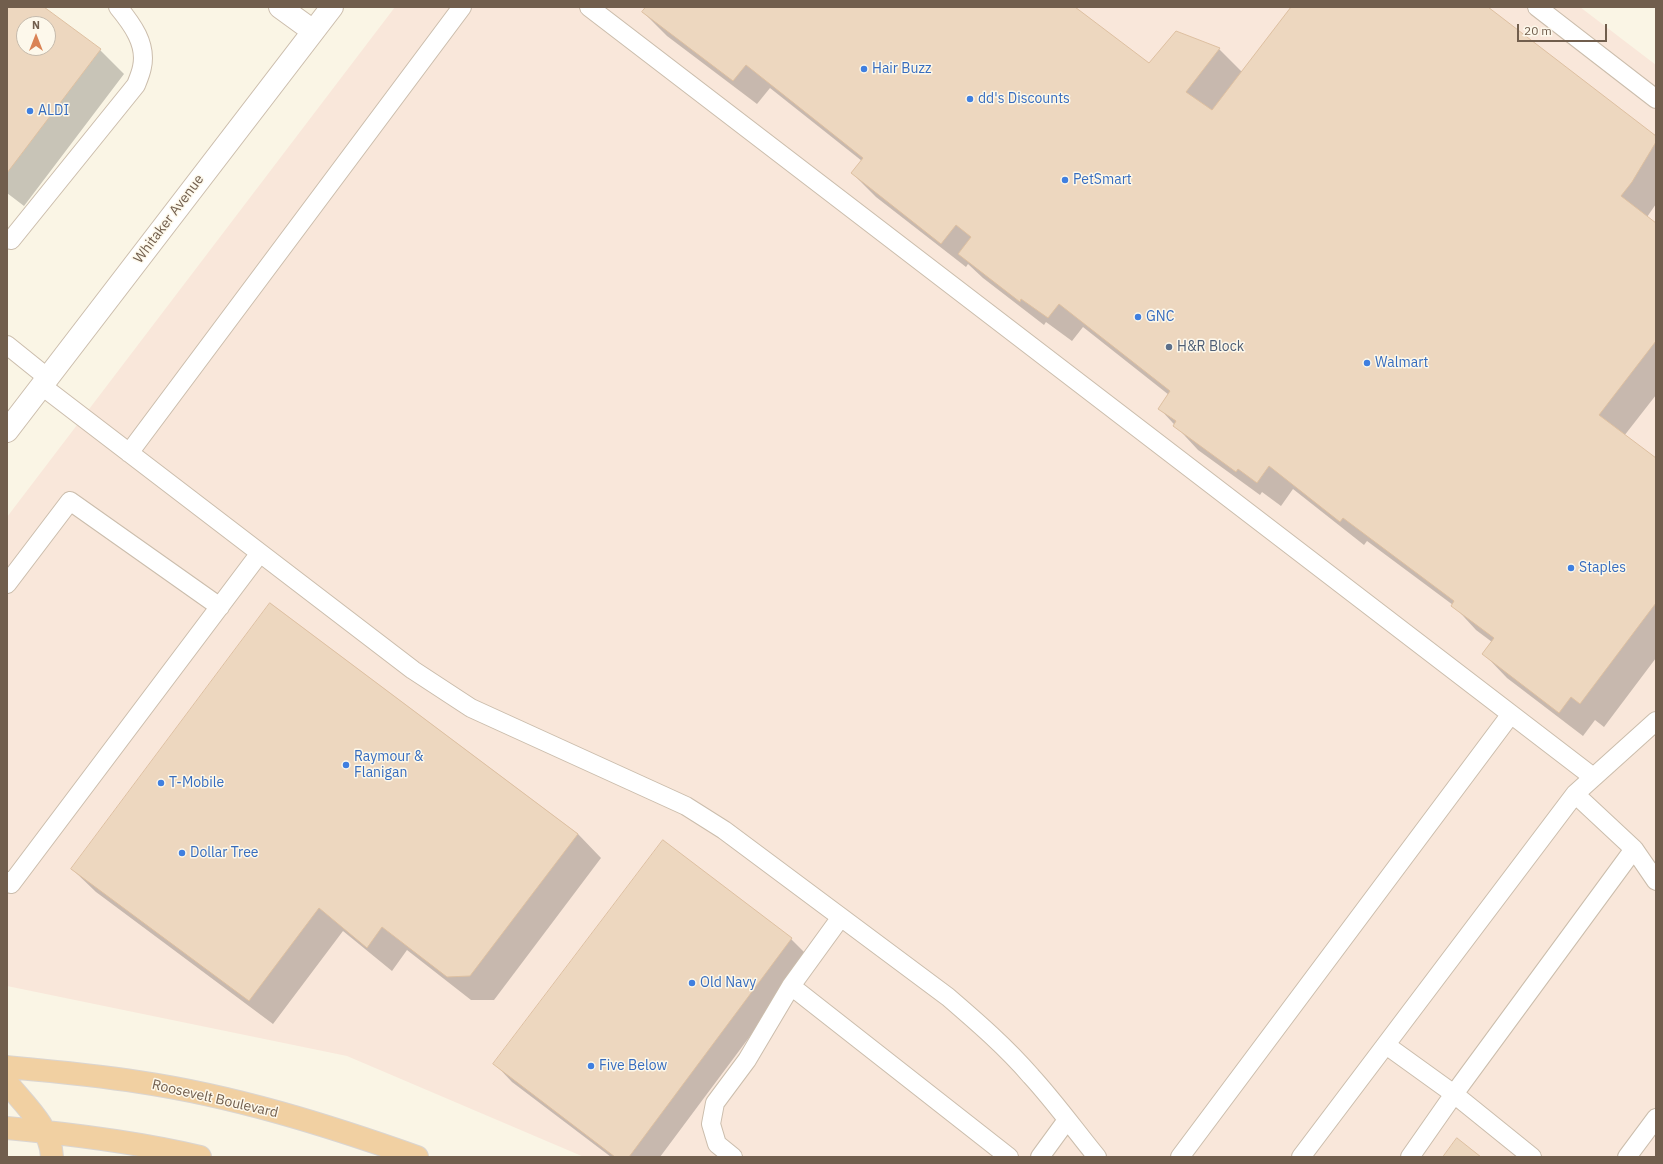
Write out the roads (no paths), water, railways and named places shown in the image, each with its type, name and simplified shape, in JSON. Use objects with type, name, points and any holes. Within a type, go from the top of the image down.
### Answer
[{"type":"highway","name":"Roosevelt Boulevard","points":[[7,1067],[140,1082],[198,1093],[257,1107],[320,1125],[417,1157]]},
{"type":"highway","points":[[7,1082],[46,1131],[52,1149],[52,1157]]},
{"type":"highway","points":[[7,1128],[46,1131],[171,1150],[200,1157]]},
{"type":"street","points":[[280,7],[313,31]]},
{"type":"street","name":"Whitaker Avenue","points":[[7,431],[332,7]]},
{"type":"lane","points":[[8,241],[136,86],[143,66],[141,42],[129,20],[118,7]]},
{"type":"lane","points":[[130,453],[462,7]]},
{"type":"lane","points":[[589,7],[1593,777]]},
{"type":"lane","points":[[1537,7],[1656,99]]},
{"type":"lane","points":[[7,345],[45,382],[130,453],[413,670],[471,708],[686,806],[724,830],[841,917],[948,998],[993,1038],[1031,1076],[1097,1157]]},
{"type":"lane","points":[[7,584],[70,501],[220,607]]},
{"type":"lane","points":[[7,881],[11,884],[260,553]]},
{"type":"lane","points":[[1188,1154],[1511,714]]},
{"type":"lane","points":[[1301,1157],[1575,794],[1656,721]]},
{"type":"lane","points":[[1575,794],[1634,849],[1656,881]]},
{"type":"lane","points":[[1410,1157],[1454,1094],[1634,849]]},
{"type":"lane","points":[[733,1157],[717,1144],[711,1124],[715,1103],[747,1060],[791,986],[841,917]]},
{"type":"lane","points":[[791,986],[1009,1157]]},
{"type":"lane","points":[[1386,1044],[1454,1094],[1532,1157]]},
{"type":"lane","points":[[1627,1157],[1656,1118]]},
{"type":"lane","points":[[1040,1157],[1067,1120]]},
{"type":"place","name":"Hair Buzz","points":[[864,69]]},
{"type":"place","name":"dd's Discounts","points":[[970,99]]},
{"type":"place","name":"ALDI","points":[[30,111]]},
{"type":"place","name":"PetSmart","points":[[1065,180]]},
{"type":"place","name":"GNC","points":[[1138,317]]},
{"type":"place","name":"H&R Block","points":[[1169,347]]},
{"type":"place","name":"Walmart","points":[[1367,363]]},
{"type":"place","name":"Staples","points":[[1571,568]]},
{"type":"place","name":"Raymour & Flanigan","points":[[346,765]]},
{"type":"place","name":"T-Mobile","points":[[161,783]]},
{"type":"place","name":"Dollar Tree","points":[[182,853]]},
{"type":"place","name":"Old Navy","points":[[692,983]]},
{"type":"place","name":"Five Below","points":[[591,1066]]}]
